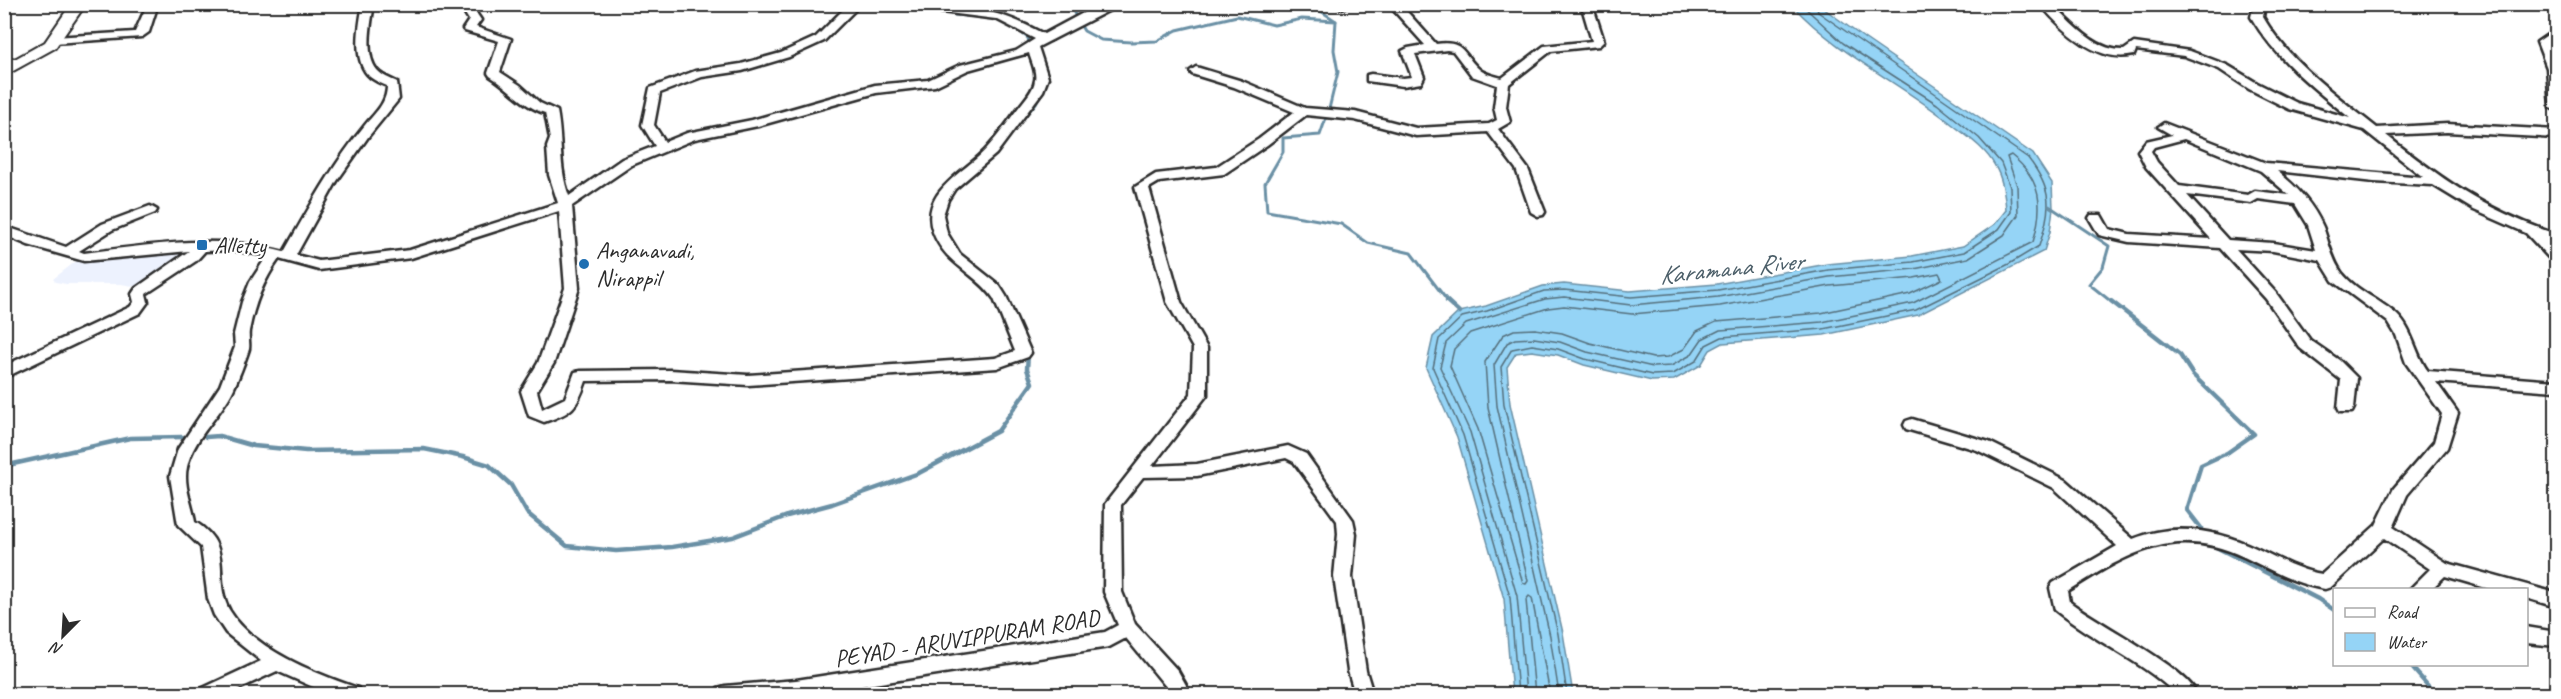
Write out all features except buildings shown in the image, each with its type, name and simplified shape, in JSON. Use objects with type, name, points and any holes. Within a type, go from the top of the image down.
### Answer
[{"type":"main road","points":[[4,72],[12,62],[50,45],[81,5]]},
{"type":"street","points":[[351,694],[336,690],[244,642],[223,615],[218,600],[210,546],[200,534],[187,525],[185,503],[179,487],[178,469],[205,418],[228,386],[229,375],[242,347],[240,335],[249,298],[257,279],[281,256],[364,134],[393,99],[393,85],[372,72],[368,63],[364,28],[369,4]]},
{"type":"street","points":[[464,4],[475,20],[468,29],[506,39],[494,73],[521,91],[526,100],[551,111],[556,139],[552,147],[555,175],[566,205],[572,288],[546,363],[529,391],[535,412],[544,416],[572,401],[580,376],[670,375],[724,380],[767,380],[796,375],[997,363],[1023,352],[1001,299],[994,288],[955,257],[940,233],[936,215],[941,200],[950,186],[992,151],[1037,91],[1042,78],[1038,43],[1010,19],[982,12],[936,8],[927,4]]},
{"type":"street","points":[[662,148],[648,125],[654,91],[699,74],[742,68],[786,55],[820,39],[856,4]]},
{"type":"street","points":[[4,230],[33,242],[70,251],[84,257],[202,245],[232,246],[319,266],[411,254],[566,205],[627,162],[691,136],[754,123],[865,92],[931,83],[964,67],[1020,54],[1106,8],[1106,4]]},
{"type":"street","points":[[1342,5],[1347,4]]},
{"type":"street","points":[[1393,4],[1433,47]]},
{"type":"street","points":[[1196,71],[1238,84],[1303,111],[1355,116],[1416,132],[1491,128],[1504,122],[1500,107],[1503,83],[1548,48],[1595,44],[1598,41],[1586,4]]},
{"type":"street","points":[[2045,4],[2096,48],[2119,54],[2130,53],[2130,49],[2134,46],[2186,53],[2223,67],[2253,86],[2293,106],[2371,129],[2447,128],[2556,134]]},
{"type":"street","points":[[2260,4],[2257,17],[2270,39],[2324,91],[2436,181],[2472,204],[2531,231],[2556,239]]},
{"type":"street","points":[[54,40],[138,35],[143,32],[151,7]]},
{"type":"street","points":[[2556,32],[2543,42],[2553,68],[2556,107]]},
{"type":"street","points":[[1371,78],[1393,81],[1417,80],[1419,77],[1408,51],[1447,46],[1457,49],[1476,73],[1503,83]]},
{"type":"street","name":"PEYAD - ARUVIPPURAM ROAD","points":[[725,694],[855,687],[1109,639],[1128,628],[1113,592],[1113,504],[1199,395],[1200,348],[1174,302],[1142,187],[1156,178],[1219,171],[1263,142],[1303,111]]},
{"type":"street","points":[[2164,127],[2266,168],[2292,190],[2315,225],[2325,256],[2338,278],[2392,319],[2403,334],[2414,363],[2450,413],[2440,444],[2400,492],[2384,529],[2325,582],[2304,579],[2236,546],[2197,535],[2166,535],[2130,547],[2059,588],[2061,605],[2081,623],[2173,677],[2188,694]]},
{"type":"street","points":[[1491,128],[1522,169],[1538,212]]},
{"type":"street","points":[[2182,136],[2150,144],[2144,151],[2151,164],[2271,296],[2305,344],[2334,364],[2349,378],[2346,408]]},
{"type":"street","points":[[2266,168],[2270,166],[2319,170],[2376,180],[2436,181]]},
{"type":"street","points":[[2175,190],[2251,199],[2254,195],[2300,200]]},
{"type":"street","points":[[70,251],[108,227],[150,210]]},
{"type":"street","points":[[2096,218],[2104,232],[2129,238],[2273,248],[2325,256]]},
{"type":"street","points":[[2531,231],[2556,257]]},
{"type":"street","points":[[4,373],[135,310],[141,302],[139,294],[141,291],[191,258],[202,245]]},
{"type":"street","points":[[2423,376],[2556,386]]},
{"type":"street","points":[[1912,424],[1983,446],[2060,484],[2130,547]]},
{"type":"street","points":[[1139,471],[1163,474],[1195,472],[1288,452],[1300,458],[1344,520],[1347,534],[1343,577],[1357,671],[1364,694]]},
{"type":"street","points":[[2384,529],[2442,568],[2513,588]]},
{"type":"street","points":[[2420,588],[2442,568]]},
{"type":"street","points":[[2528,592],[2556,600]]},
{"type":"street","points":[[1128,628],[1171,677],[1182,694]]},
{"type":"street","points":[[2528,635],[2556,639]]},
{"type":"street","points":[[210,694],[279,661]]},
{"type":"shaded area","points":[[182,252],[193,253],[139,287],[121,284],[66,284],[53,279],[79,259],[114,260]]},
{"type":"water","points":[[1792,5],[1819,5],[2033,154],[2052,183],[2053,208],[2050,232],[2044,251],[1918,315],[1824,335],[1723,343],[1710,350],[1701,365],[1674,380],[1652,381],[1584,365],[1558,355],[1532,351],[1516,353],[1507,367],[1510,404],[1563,633],[1573,694],[1512,694],[1504,599],[1457,437],[1426,368],[1433,337],[1459,312],[1486,306],[1543,286],[1564,284],[1630,291],[1717,284],[1827,264],[1912,256],[1963,246],[1995,224],[2006,210],[1998,171],[1981,148],[1933,110],[1829,39]]},
{"type":"waterway","points":[[918,4],[955,15],[978,17]]},
{"type":"waterway","points":[[1070,4],[1077,19]]},
{"type":"waterway","points":[[1310,4],[1336,21]]},
{"type":"waterway","points":[[1081,26],[1084,31],[1101,40],[1131,42],[1157,41],[1177,30],[1237,16],[1274,25],[1302,19],[1336,21]]},
{"type":"waterway","points":[[1329,109],[1338,72],[1334,50],[1336,21]]},
{"type":"waterway","points":[[1018,30],[1028,38],[1029,43]]},
{"type":"waterway","points":[[1015,128],[1036,103],[1041,93]]},
{"type":"waterway","points":[[1326,118],[1320,135],[1283,138],[1283,152],[1265,183],[1267,211],[1341,224],[1368,243],[1411,253],[1449,302]]},
{"type":"waterway","points":[[2049,206],[2109,246],[2103,267],[2089,284],[2113,303]]},
{"type":"waterway","points":[[2111,301],[2180,355],[2193,375],[2254,434],[2227,453],[2201,465],[2187,510],[2201,528]]},
{"type":"waterway","points":[[1449,302],[1459,312]]},
{"type":"waterway","points":[[206,437],[219,436],[254,446],[306,451],[424,449],[463,457],[489,465],[511,485],[527,513],[567,546],[616,551],[672,547],[733,537],[787,516],[832,504],[919,473],[998,431],[1032,383],[1027,369],[1028,354]]},
{"type":"waterway","points":[[4,466],[130,438],[183,437]]},
{"type":"waterway","points":[[2214,546],[2318,599],[2333,609]]},
{"type":"waterway","points":[[2411,666],[2435,694]]},
{"type":"place","name":"Alletty","points":[[202,245]]},
{"type":"place","name":"Anganavadi, Nirappil","points":[[584,264]]},
{"type":"water label","name":"Karamana River","points":[[1731,268]]}]
